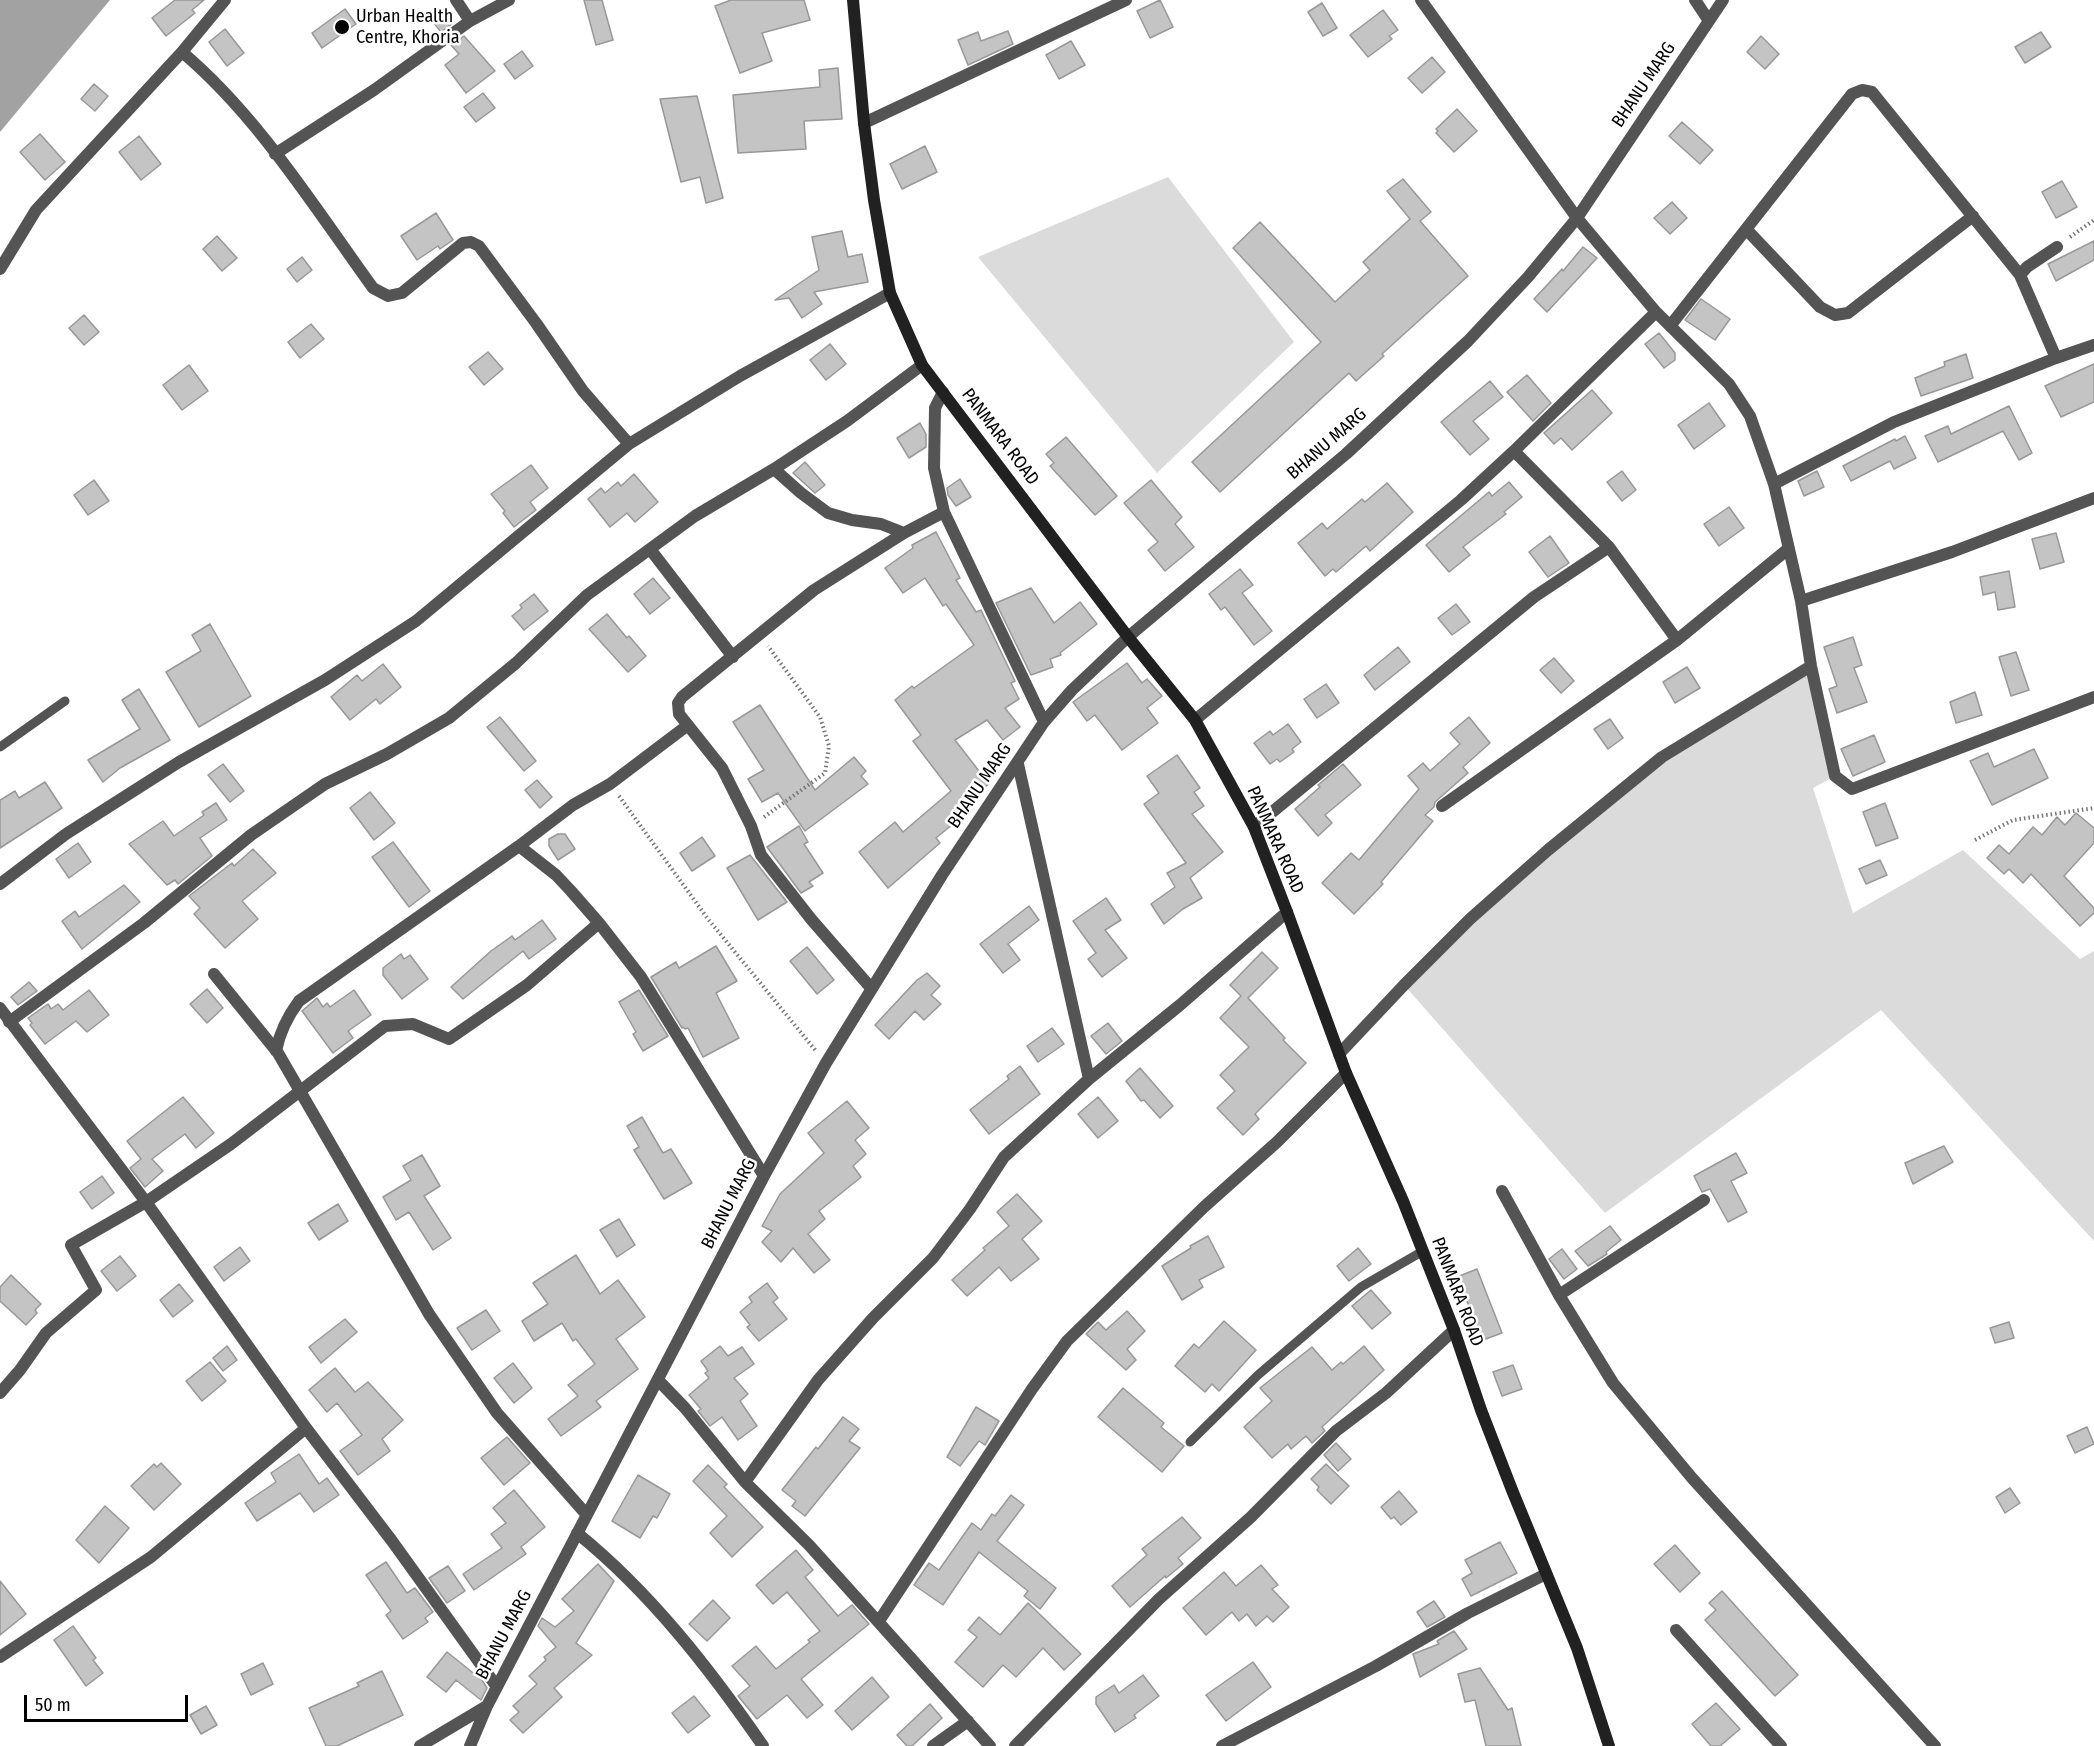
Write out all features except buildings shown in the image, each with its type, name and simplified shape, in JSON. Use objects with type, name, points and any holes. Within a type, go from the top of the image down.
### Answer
[{"type":"street","points":[[0,269],[36,210],[182,52],[225,0]]},
{"type":"street","points":[[456,0],[470,21]]},
{"type":"street","points":[[275,154],[374,90],[470,21],[509,0]]},
{"type":"street","name":"PANMARA ROAD","points":[[854,0],[864,123],[890,293],[922,365],[1128,637],[1195,720],[1254,827],[1346,1073],[1403,1201],[1454,1330],[1481,1410],[1577,1648],[1609,1746]]},
{"type":"street","points":[[864,123],[1126,0]]},
{"type":"street","points":[[1421,0],[1577,218],[1656,312],[1729,384],[1750,416],[1774,484],[1801,601],[1811,666],[1835,776],[1852,789],[2094,697]]},
{"type":"street","points":[[1695,0],[1709,21]]},
{"type":"street","name":"BHANU MARG","points":[[470,1746],[487,1706],[586,1514],[826,1063],[942,875],[1044,723],[1072,690],[1128,637],[1346,454],[1468,341],[1528,277],[1577,218],[1723,0]]},
{"type":"street","points":[[182,52],[204,71],[243,112],[373,288],[388,296],[402,293],[463,243],[471,242],[478,246],[536,323],[583,391],[629,444]]},
{"type":"street","points":[[1670,326],[1852,94],[1862,90],[1872,92],[2020,275],[2056,358]]},
{"type":"street","points":[[1746,229],[1820,307],[1835,315],[1848,313],[1973,216]]},
{"type":"street","points":[[2020,275],[2027,267],[2057,247]]},
{"type":"street","points":[[0,884],[66,834],[179,762],[325,680],[416,621],[629,444],[740,376],[890,293]]},
{"type":"street","points":[[1195,720],[1451,508],[1514,451],[1656,312]]},
{"type":"street","points":[[1774,484],[1894,422],[2094,345]]},
{"type":"street","points":[[9,1022],[144,923],[251,835],[325,784],[387,754],[449,718],[516,663],[587,595],[695,516],[774,469],[847,421],[922,365]]},
{"type":"street","points":[[943,392],[935,408],[934,468],[944,512],[1044,723]]},
{"type":"street","points":[[1514,451],[1609,548],[1677,640]]},
{"type":"street","points":[[774,469],[828,513],[852,520],[881,524],[904,533]]},
{"type":"street","points":[[1801,601],[1952,552],[2094,498]]},
{"type":"street","points":[[871,988],[811,920],[761,855],[751,826],[722,768],[679,714],[678,703],[682,697],[814,590],[904,533],[944,512]]},
{"type":"street","points":[[1254,827],[1533,597],[1609,548]]},
{"type":"street","points":[[650,549],[733,657]]},
{"type":"street","points":[[1442,806],[1677,640],[1788,549]]},
{"type":"street","points":[[1339,1054],[1470,919],[1548,850],[1662,757],[1811,666]]},
{"type":"street","points":[[276,1051],[287,1016],[299,1001],[519,846],[573,805],[610,784],[688,725]]},
{"type":"street","points":[[1018,764],[1089,1079]]},
{"type":"street","points":[[519,846],[556,875],[599,923],[641,977],[764,1176]]},
{"type":"street","points":[[745,1482],[818,1380],[873,1318],[933,1258],[970,1209],[1004,1157],[1089,1079],[1180,1005],[1287,912]]},
{"type":"street","points":[[0,1393],[20,1370],[46,1333],[96,1290],[71,1245],[146,1202],[231,1144],[385,1026],[413,1024],[449,1039],[527,985],[599,923]]},
{"type":"street","points":[[214,974],[276,1051],[429,1314],[497,1413],[586,1514]]},
{"type":"street","points":[[0,1008],[146,1202],[306,1428],[392,1541],[497,1687]]},
{"type":"street","points":[[879,1621],[1032,1389],[1067,1341],[1204,1207],[1277,1142],[1346,1073]]},
{"type":"street","points":[[1502,1191],[1559,1295],[1613,1383],[1692,1478],[1935,1746]]},
{"type":"street","points":[[1559,1295],[1704,1200]]},
{"type":"street","points":[[1015,1746],[1159,1599],[1251,1517],[1336,1431],[1386,1393],[1454,1330]]},
{"type":"street","points":[[658,1380],[685,1408],[745,1482],[809,1545],[990,1746]]},
{"type":"street","points":[[0,1657],[151,1557],[306,1428]]},
{"type":"street","points":[[577,1533],[595,1547],[657,1610],[690,1648],[763,1746]]},
{"type":"street","points":[[1222,1746],[1376,1666],[1468,1613],[1546,1574]]},
{"type":"street","points":[[1676,1630],[1781,1746]]},
{"type":"street","points":[[420,1746],[487,1706]]},
{"type":"street","points":[[933,1746],[968,1721]]},
{"type":"lane","points":[[0,747],[65,701]]},
{"type":"lane","points":[[1190,1442],[1258,1375],[1361,1287],[1423,1251]]},
{"type":"path","points":[[2057,247],[2094,220]]},
{"type":"path","points":[[751,826],[825,773],[829,746],[820,717],[760,635]]},
{"type":"path","points":[[610,784],[708,919],[826,1063]]},
{"type":"path","points":[[1975,840],[2013,820],[2094,807]]},
{"type":"shaded area","points":[[0,0],[110,0],[0,132]]},
{"type":"shaded area","points":[[1168,177],[1294,342],[1157,473],[978,257]]},
{"type":"shaded area","points":[[1811,666],[1835,776],[1813,788],[1853,913],[1963,850],[2080,959],[2094,951],[2094,1241],[1881,1010],[1605,1213],[1404,985],[1662,757]]},
{"type":"place","name":"Urban Health Centre, Khoria","points":[[342,27]]}]
